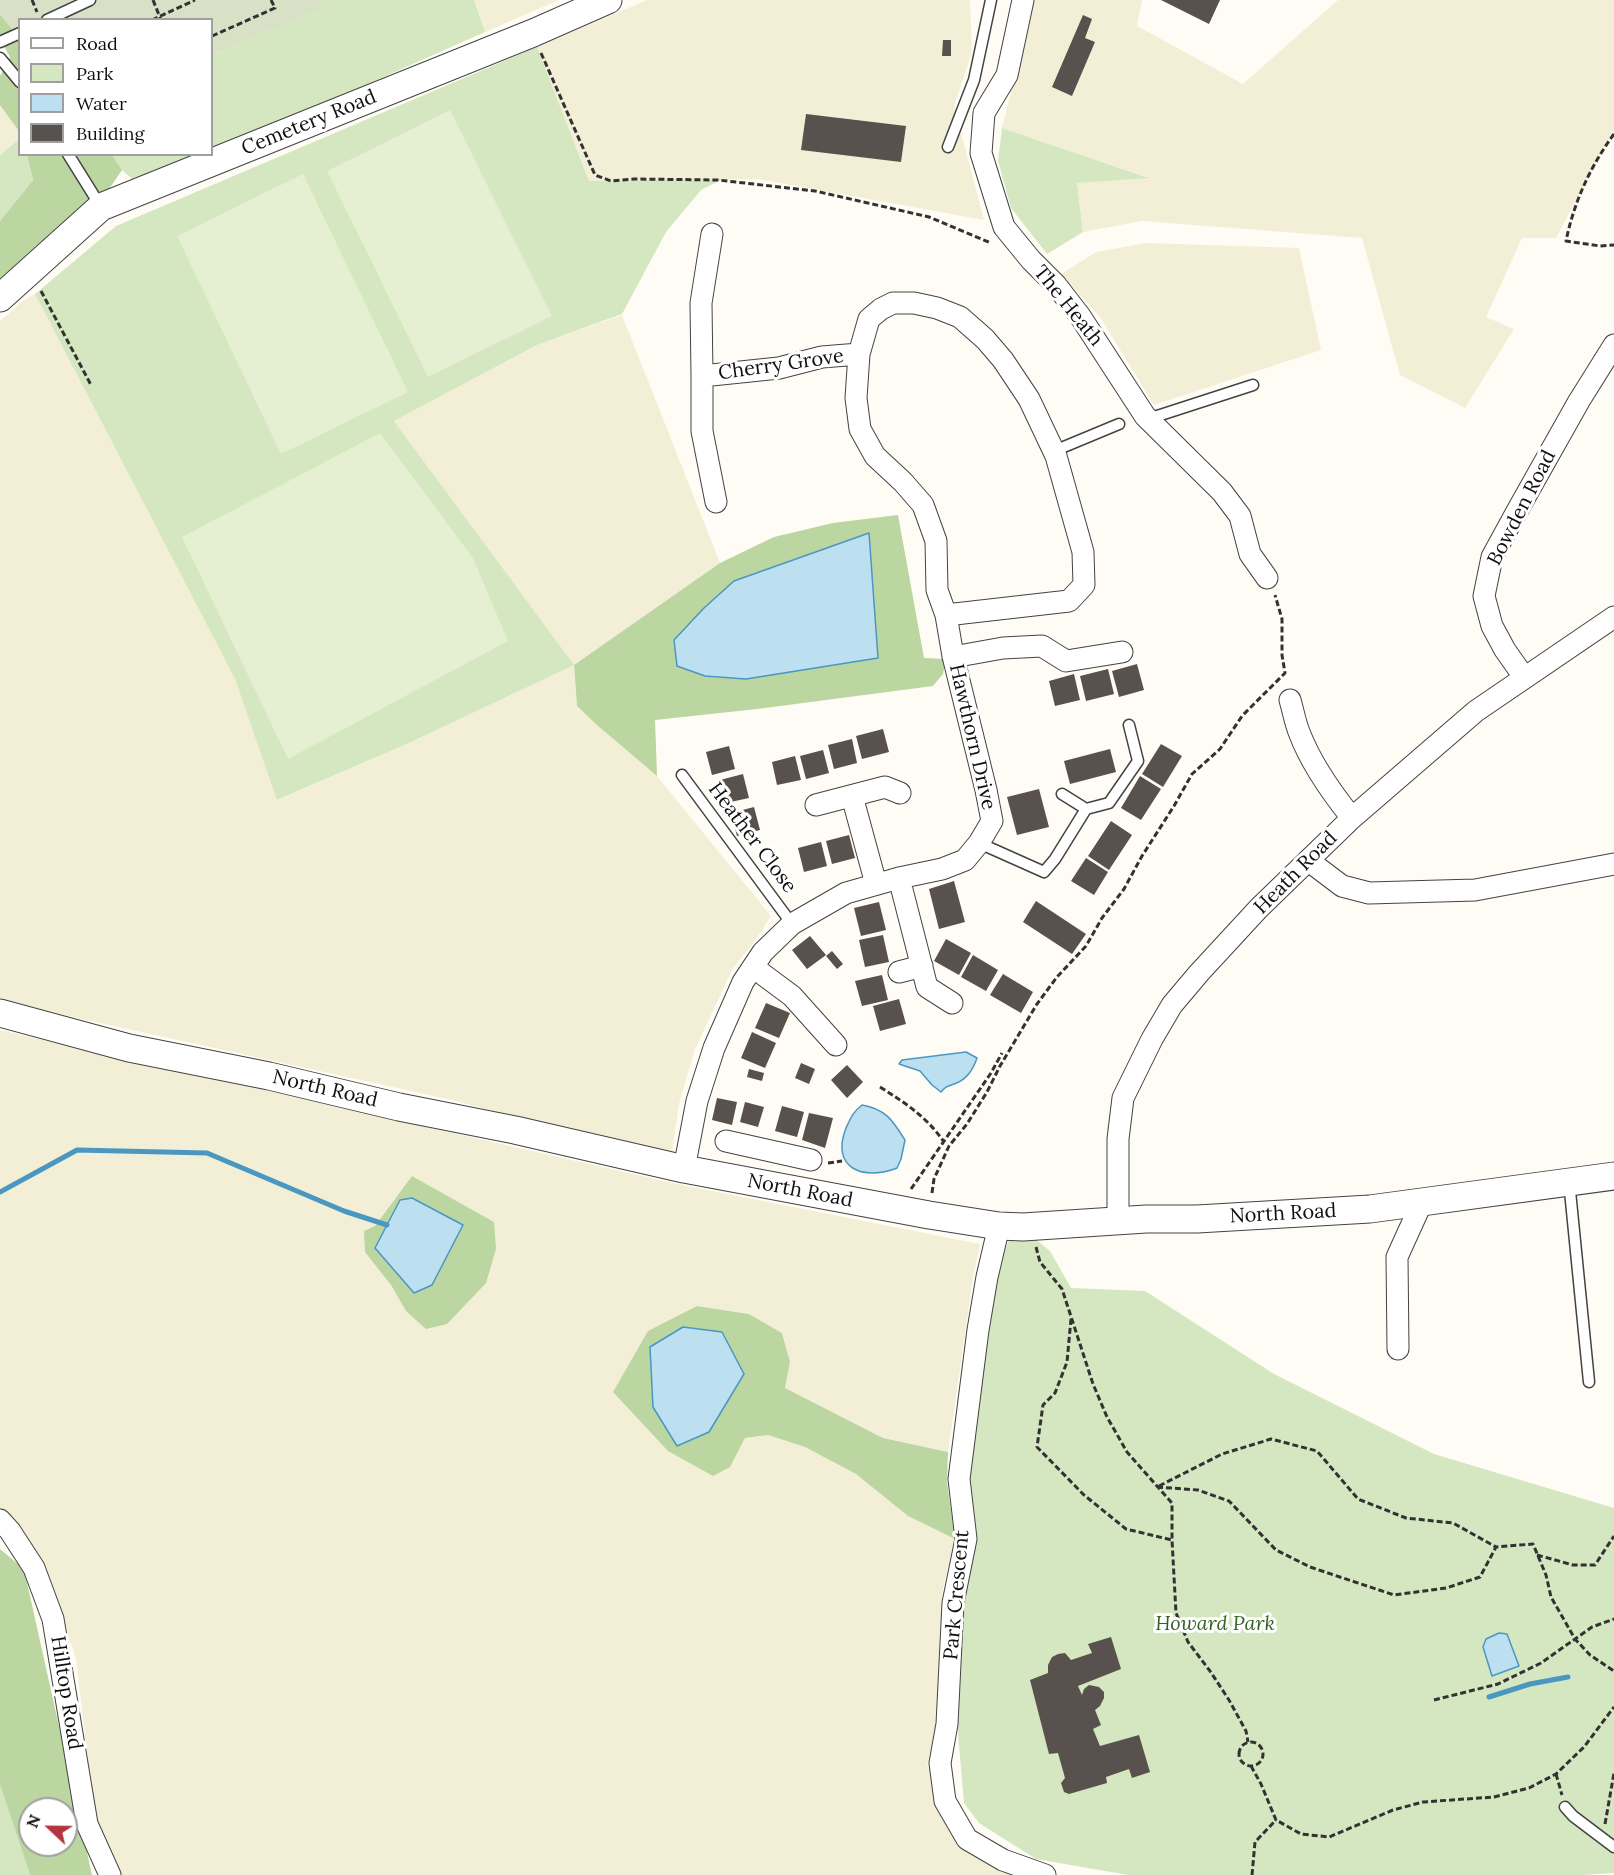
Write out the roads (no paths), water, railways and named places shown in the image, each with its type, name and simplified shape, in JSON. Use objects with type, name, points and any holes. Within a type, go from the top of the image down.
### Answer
[{"type":"street","name":"Cemetery Road","points":[[0,298],[101,207],[532,33],[608,0]]},
{"type":"street","name":"The Heath","points":[[1023,0],[1007,75],[984,113],[981,153],[1004,227],[1080,315],[1148,419],[1222,492],[1240,516],[1250,554],[1267,578]]},
{"type":"street","name":"Cherry Grove","points":[[712,234],[701,303],[702,431],[716,502]]},
{"type":"street","name":"Hawthorn Drive","points":[[684,1169],[697,1101],[714,1048],[739,991],[763,952],[792,924],[846,893],[942,869],[966,860],[992,821],[953,657],[946,615],[937,590],[936,541],[923,506],[903,482],[875,456],[860,429],[856,398],[859,354],[869,319],[893,303],[914,303],[937,308],[960,317],[985,339],[1003,360],[1029,399],[1054,451],[1083,552],[1083,585],[1069,601],[946,615]]},
{"type":"street","name":"Bowden Road","points":[[1524,677],[1505,650],[1489,616],[1484,596],[1492,557],[1614,345]]},
{"type":"street","name":"Cherry Grove","points":[[702,376],[779,368],[822,357],[859,354]]},
{"type":"street","name":"Heath Road","points":[[1118,1221],[1118,1139],[1123,1098],[1152,1039],[1172,1005],[1198,973],[1260,908],[1352,818],[1476,711],[1614,617]]},
{"type":"street","points":[[953,657],[1003,648],[1042,646],[1066,661],[1122,652]]},
{"type":"street","points":[[1290,700],[1298,730],[1306,748],[1330,791],[1352,818]]},
{"type":"street","points":[[816,805],[885,787],[900,793]]},
{"type":"street","points":[[852,796],[876,885]]},
{"type":"street","points":[[1309,861],[1342,886],[1369,893],[1475,890],[1614,864]]},
{"type":"street","points":[[899,878],[927,987],[952,1003]]},
{"type":"street","points":[[899,972],[922,966]]},
{"type":"street","points":[[753,967],[792,996],[836,1045]]},
{"type":"street","name":"North Road","points":[[0,1013],[129,1048],[269,1076],[399,1107],[515,1130],[684,1169],[916,1213],[1011,1226],[1146,1219],[1197,1219],[1370,1209],[1614,1176]]},
{"type":"street","points":[[726,1141],[812,1160]]},
{"type":"street","points":[[772,1186],[779,1153]]},
{"type":"street","points":[[1398,1349],[1397,1257],[1422,1202]]},
{"type":"street","name":"Park Crescent","points":[[1011,1226],[987,1277],[980,1320],[960,1479],[966,1539],[953,1603],[947,1724],[940,1762],[945,1801],[967,1839],[1003,1860],[1045,1875]]},
{"type":"street","name":"Hilltop Road","points":[[0,1520],[10,1531],[34,1568],[53,1619],[87,1824],[110,1875]]},
{"type":"lane","points":[[50,18],[90,0]]},
{"type":"lane","points":[[948,147],[974,80],[992,0]]},
{"type":"lane","points":[[0,42],[18,34]]},
{"type":"lane","points":[[0,58],[18,80]]},
{"type":"lane","points":[[69,156],[101,207]]},
{"type":"lane","points":[[1148,419],[1253,385]]},
{"type":"lane","points":[[1054,451],[1119,424]]},
{"type":"lane","points":[[979,843],[1044,872],[1055,859],[1086,809],[1109,803],[1138,761],[1130,725]]},
{"type":"lane","name":"Heather Close","points":[[682,775],[792,924]]},
{"type":"lane","points":[[1062,794],[1086,809]]},
{"type":"lane","points":[[1569,1181],[1589,1382]]},
{"type":"lane","points":[[1565,1807],[1573,1816],[1614,1847]]},
{"type":"water","points":[[869,533],[878,658],[746,679],[705,676],[677,666],[674,640],[734,581]]},
{"type":"water","points":[[966,1052],[977,1058],[971,1070],[963,1080],[947,1086],[941,1092],[920,1071],[899,1064],[902,1060]]},
{"type":"water","points":[[862,1105],[877,1109],[888,1117],[905,1140],[897,1168],[885,1172],[862,1172],[846,1162],[842,1142],[852,1115]]},
{"type":"water","points":[[412,1198],[463,1225],[432,1285],[414,1293],[375,1248],[400,1200]]},
{"type":"water","points":[[683,1327],[722,1332],[744,1374],[709,1432],[677,1446],[653,1407],[650,1347]]},
{"type":"water","points":[[1499,1633],[1507,1634],[1519,1666],[1492,1676],[1483,1647],[1486,1639]]},
{"type":"waterway","points":[[0,1192],[77,1150],[207,1153],[344,1211],[387,1225]]},
{"type":"waterway","points":[[1489,1697],[1530,1684],[1568,1677]]},
{"type":"park label","name":"Howard Park","points":[[1215,1624]]}]
